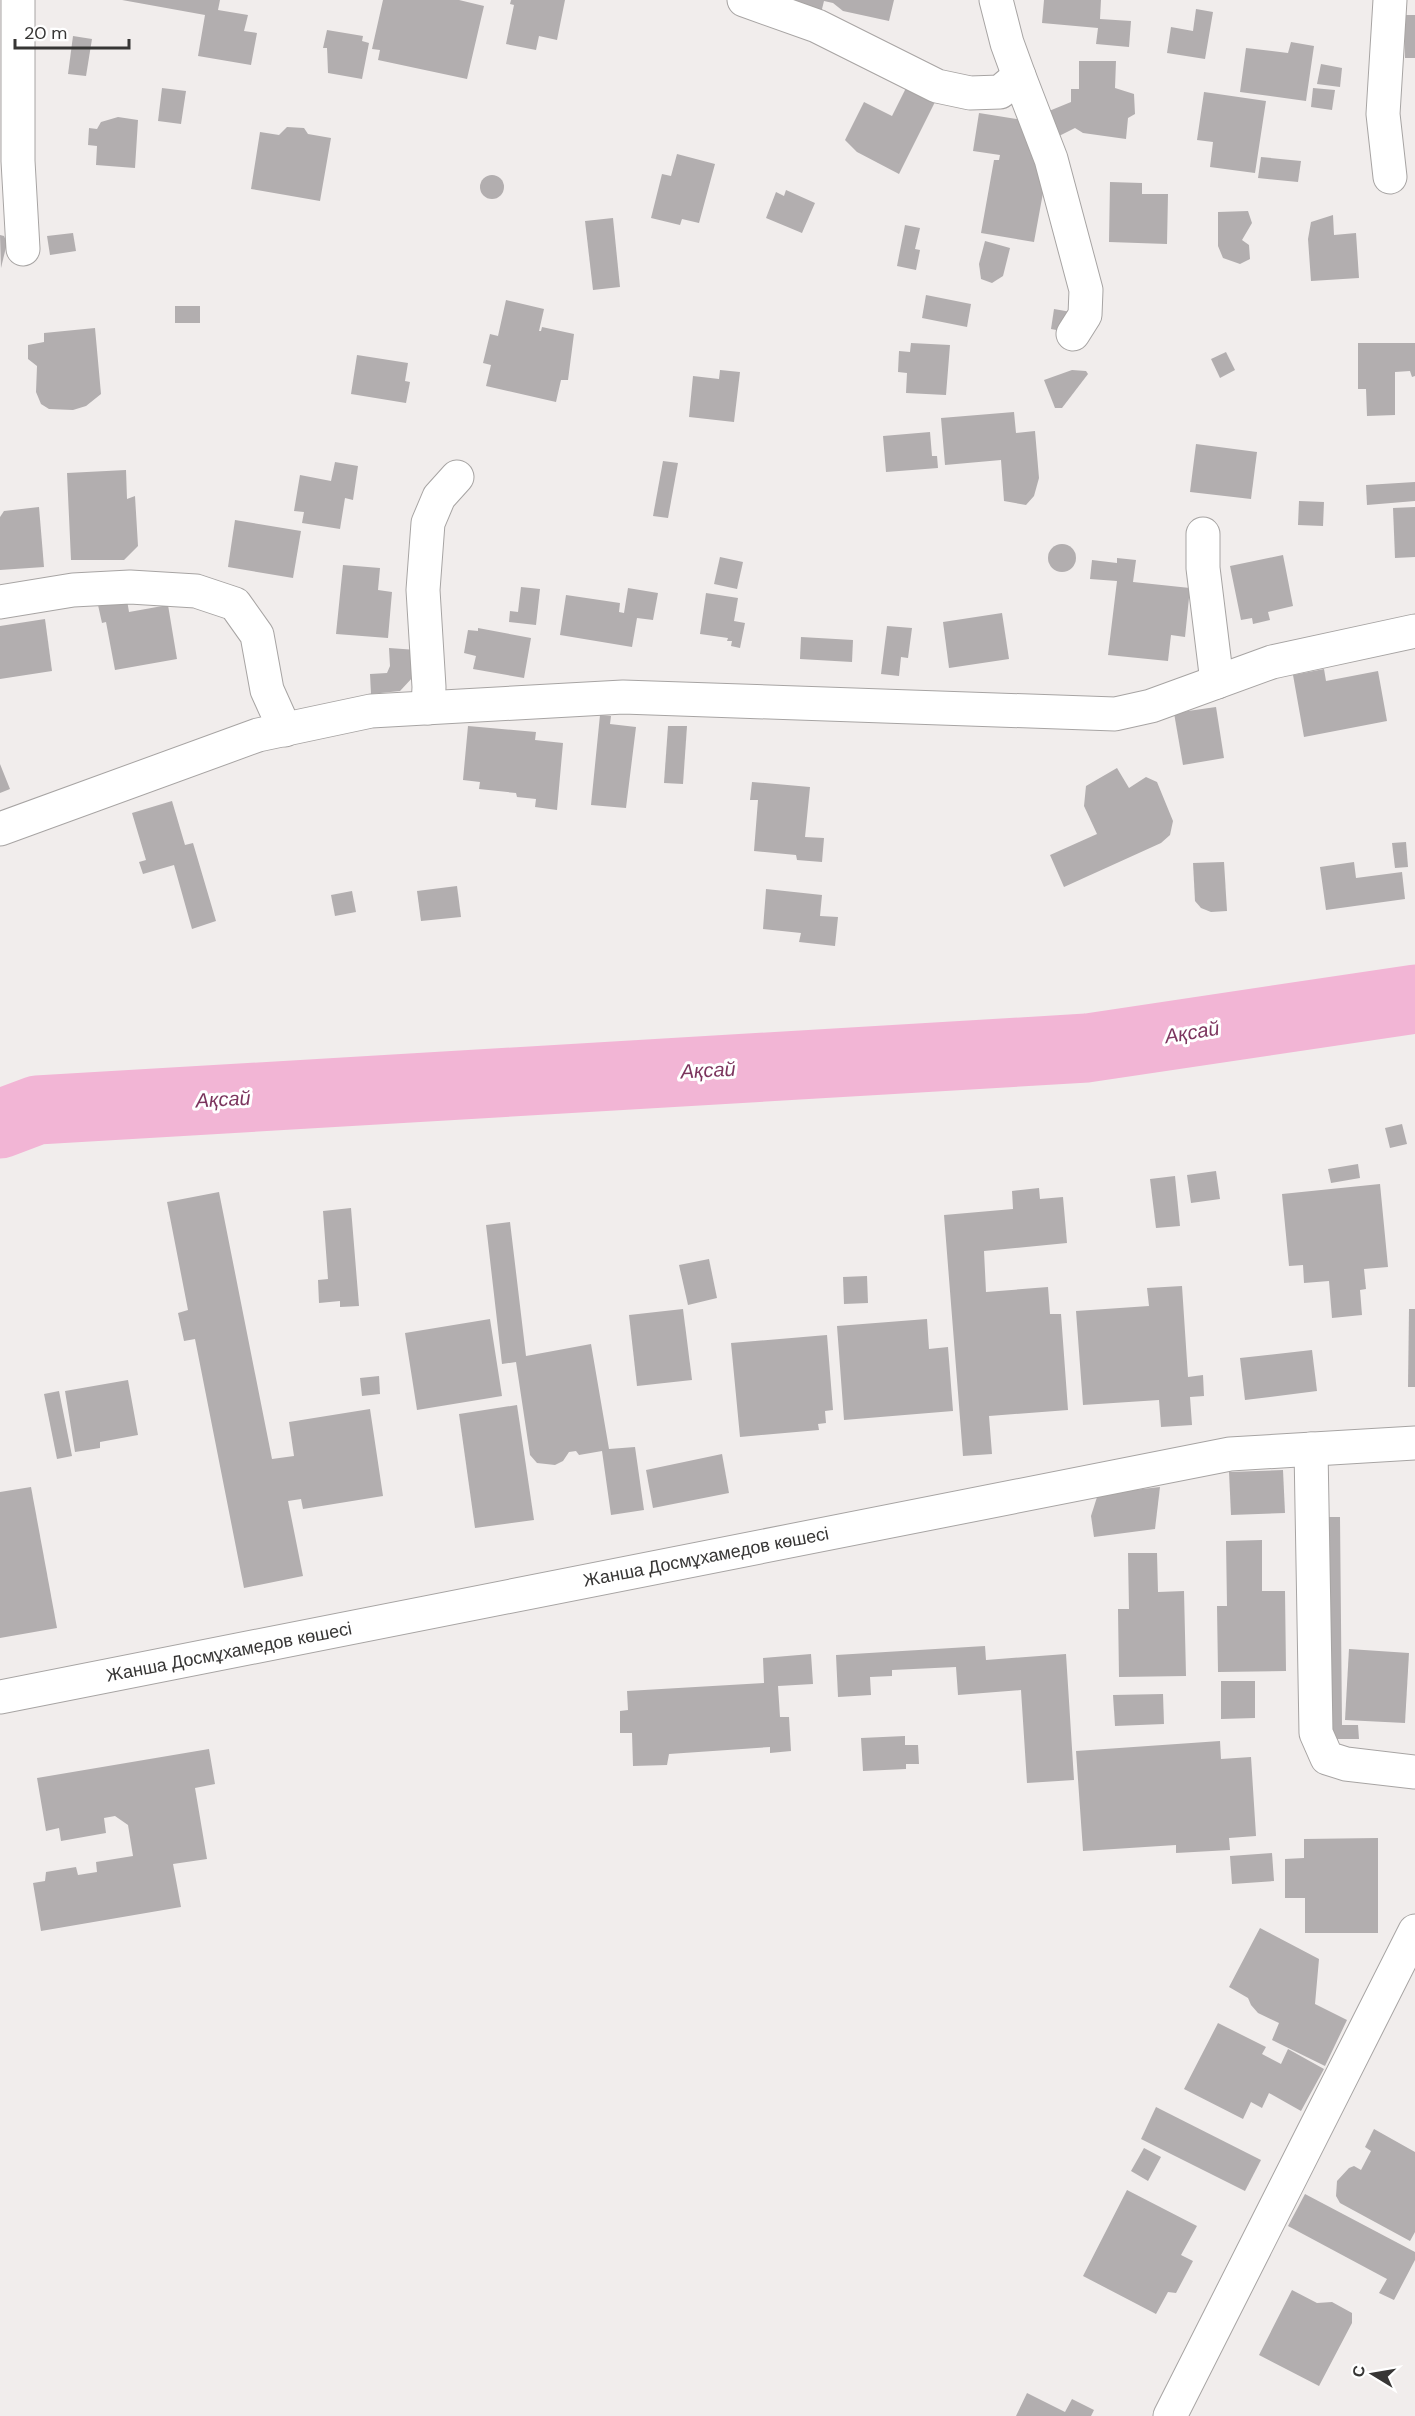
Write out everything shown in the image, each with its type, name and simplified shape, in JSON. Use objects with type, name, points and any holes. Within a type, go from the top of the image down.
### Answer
[{"type":"street","points":[[18,0],[18,161],[23,249]]},
{"type":"street","points":[[744,0],[817,26],[937,86],[970,93],[1000,92],[1019,76]]},
{"type":"street","points":[[996,0],[1006,43],[1051,159],[1086,290],[1085,315],[1073,334]]},
{"type":"street","points":[[1390,0],[1383,114],[1390,177]]},
{"type":"street","points":[[428,708],[429,687],[423,590],[428,523],[439,497],[457,477]]},
{"type":"street","points":[[1203,534],[1203,568],[1217,682]]},
{"type":"street","points":[[0,602],[73,590],[130,587],[196,591],[235,604],[257,635],[267,690],[285,730]]},
{"type":"street","points":[[0,829],[258,735],[371,711],[623,697],[1115,714],[1151,705],[1272,662],[1415,631]]},
{"type":"street","name":"Жанша Досмұхамедов көшесі","points":[[0,1697],[1230,1454],[1415,1443]]},
{"type":"street","points":[[1311,1449],[1316,1732],[1327,1758],[1346,1764],[1415,1772]]},
{"type":"street","points":[[1170,2416],[1415,1930]]},
{"type":"building","points":[[122,0],[220,0],[218,10],[248,15],[244,31],[257,33],[251,65],[198,56],[205,15]]},
{"type":"building","points":[[383,0],[459,0],[484,6],[467,79],[378,60],[380,50],[372,49]]},
{"type":"building","points":[[511,0],[565,0],[557,40],[539,36],[536,50],[506,44],[514,5],[510,4]]},
{"type":"building","points":[[772,0],[894,0],[889,21],[843,11],[833,3],[824,1],[821,13]]},
{"type":"building","points":[[1044,0],[1101,0],[1100,19],[1131,21],[1129,47],[1096,44],[1098,28],[1042,23]]},
{"type":"building","points":[[1196,9],[1213,12],[1205,59],[1167,53],[1171,27],[1193,31]]},
{"type":"building","points":[[1404,15],[1415,15],[1415,58],[1405,58]]},
{"type":"building","points":[[327,30],[363,36],[362,41],[369,43],[362,79],[328,73],[327,48],[323,48]]},
{"type":"building","points":[[73,36],[92,39],[86,76],[68,74]]},
{"type":"building","points":[[1291,42],[1314,46],[1306,101],[1240,92],[1246,48],[1288,53]]},
{"type":"building","points":[[1079,61],[1116,61],[1115,88],[1134,94],[1135,114],[1128,118],[1126,139],[1083,133],[1075,128],[1059,136],[1049,111],[1071,102],[1071,89],[1079,89]]},
{"type":"building","points":[[1321,64],[1342,68],[1340,87],[1317,84]]},
{"type":"building","points":[[908,84],[937,98],[899,174],[857,152],[845,140],[864,102],[892,116]]},
{"type":"building","points":[[162,88],[186,91],[181,124],[158,121]]},
{"type":"building","points":[[1313,88],[1335,90],[1332,110],[1311,107]]},
{"type":"building","points":[[1204,92],[1266,101],[1255,173],[1210,167],[1213,142],[1197,140]]},
{"type":"building","points":[[979,113],[1022,120],[1047,171],[1034,242],[981,233],[994,160],[999,160],[1000,155],[973,151]]},
{"type":"building","points":[[118,117],[138,120],[135,168],[96,165],[97,146],[88,145],[89,128],[97,129],[101,122]]},
{"type":"building","points":[[287,127],[304,128],[308,134],[331,138],[320,201],[251,189],[260,132],[279,135]]},
{"type":"building","points":[[677,154],[715,164],[699,223],[682,219],[680,225],[651,218],[662,174],[671,176]]},
{"type":"building","points":[[1261,157],[1301,161],[1298,182],[1258,178]]},
{"type":"building","points":[[492,175],[497,176],[503,182],[503,192],[497,198],[492,199],[487,198],[481,192],[480,187],[481,182],[487,176]]},
{"type":"building","points":[[1110,182],[1142,183],[1142,194],[1168,194],[1167,244],[1109,242]]},
{"type":"building","points":[[786,190],[815,203],[802,233],[766,218],[776,192],[784,196]]},
{"type":"building","points":[[1248,211],[1252,223],[1242,240],[1249,245],[1250,259],[1240,264],[1223,258],[1218,246],[1218,212]]},
{"type":"building","points":[[1333,215],[1334,235],[1356,233],[1359,278],[1311,281],[1308,239],[1311,222]]},
{"type":"building","points":[[613,218],[620,287],[593,290],[585,221]]},
{"type":"building","points":[[905,225],[920,228],[915,249],[920,250],[916,270],[897,266]]},
{"type":"building","points":[[73,233],[76,251],[50,255],[47,236]]},
{"type":"building","points":[[0,235],[4,236],[7,243],[1,268]]},
{"type":"building","points":[[985,241],[1010,248],[1003,276],[992,283],[981,279],[979,264]]},
{"type":"building","points":[[926,295],[971,304],[967,327],[922,318]]},
{"type":"building","points":[[506,300],[544,309],[539,331],[542,327],[574,334],[568,380],[561,380],[556,402],[486,386],[491,365],[483,363],[490,334],[498,336]]},
{"type":"building","points":[[175,306],[200,306],[200,323],[175,323]]},
{"type":"building","points":[[1054,309],[1071,312],[1067,332],[1051,329]]},
{"type":"building","points":[[95,328],[101,394],[86,406],[73,410],[49,409],[41,404],[36,392],[37,366],[28,359],[28,345],[44,342],[44,333]]},
{"type":"building","points":[[911,343],[950,345],[946,395],[906,393],[907,373],[898,372],[899,351],[910,352]]},
{"type":"building","points":[[1358,343],[1415,343],[1415,376],[1412,377],[1410,371],[1395,372],[1395,415],[1367,416],[1366,389],[1358,389]]},
{"type":"building","points":[[1226,352],[1235,370],[1220,378],[1211,359]]},
{"type":"building","points":[[357,355],[408,363],[405,381],[410,382],[406,403],[351,394]]},
{"type":"building","points":[[720,370],[740,372],[734,422],[689,417],[693,376],[719,379]]},
{"type":"building","points":[[1072,370],[1086,371],[1088,374],[1062,408],[1055,408],[1044,380]]},
{"type":"building","points":[[1014,412],[1016,433],[1035,431],[1039,478],[1034,496],[1026,505],[1004,501],[1001,460],[945,465],[941,418]]},
{"type":"building","points":[[930,432],[932,456],[937,456],[938,468],[886,472],[883,436]]},
{"type":"building","points":[[1196,444],[1257,452],[1251,499],[1190,492]]},
{"type":"building","points":[[663,461],[678,463],[668,518],[653,516]]},
{"type":"building","points":[[335,462],[358,466],[353,500],[345,498],[340,529],[302,523],[304,512],[294,511],[300,475],[331,481]]},
{"type":"building","points":[[126,470],[127,499],[135,496],[138,546],[124,560],[71,560],[67,473]]},
{"type":"building","points":[[1415,482],[1415,501],[1367,505],[1366,485]]},
{"type":"building","points":[[1299,501],[1324,502],[1323,526],[1298,525]]},
{"type":"building","points":[[39,507],[44,567],[0,570],[0,517],[4,511]]},
{"type":"building","points":[[1415,507],[1415,557],[1395,558],[1393,508]]},
{"type":"building","points":[[235,520],[301,531],[293,578],[228,567]]},
{"type":"building","points":[[1062,544],[1072,548],[1076,558],[1072,568],[1062,572],[1052,568],[1048,558],[1052,548]]},
{"type":"building","points":[[1283,555],[1293,606],[1268,612],[1270,620],[1253,624],[1252,618],[1241,620],[1230,566]]},
{"type":"building","points":[[720,557],[743,562],[737,589],[714,584]]},
{"type":"building","points":[[1117,558],[1136,560],[1133,582],[1190,588],[1185,637],[1171,635],[1168,661],[1108,655],[1117,581],[1090,579],[1092,560],[1117,563]]},
{"type":"building","points":[[343,565],[380,568],[378,590],[392,592],[388,638],[336,634]]},
{"type":"building","points":[[521,587],[540,589],[536,625],[509,622],[510,611],[518,612]]},
{"type":"building","points":[[628,588],[658,593],[653,620],[637,618],[632,647],[560,635],[566,595],[620,603],[619,612],[624,613]]},
{"type":"building","points":[[706,593],[738,598],[734,621],[745,623],[740,648],[731,646],[732,641],[727,641],[728,638],[700,634]]},
{"type":"building","points":[[127,600],[129,612],[168,605],[177,659],[115,670],[106,622],[102,623],[98,605]]},
{"type":"building","points":[[1002,613],[1009,659],[949,668],[943,622]]},
{"type":"building","points":[[45,619],[52,671],[0,679],[0,626]]},
{"type":"building","points":[[887,626],[912,628],[908,658],[901,657],[899,676],[881,674]]},
{"type":"building","points":[[478,628],[531,638],[524,678],[473,669],[476,656],[464,653],[468,630],[478,631]]},
{"type":"building","points":[[801,637],[853,640],[852,662],[800,659]]},
{"type":"building","points":[[389,648],[417,650],[413,677],[400,691],[371,694],[370,674],[387,673],[390,666]]},
{"type":"building","points":[[1324,669],[1326,681],[1378,671],[1387,721],[1304,737],[1293,675]]},
{"type":"building","points":[[1216,707],[1224,758],[1183,765],[1174,713]]},
{"type":"building","points":[[600,715],[611,716],[610,724],[636,727],[626,808],[591,805]]},
{"type":"building","points":[[468,726],[536,732],[535,740],[563,743],[557,810],[535,807],[536,799],[517,797],[516,793],[479,789],[480,782],[463,780]]},
{"type":"building","points":[[668,726],[687,726],[683,784],[664,783]]},
{"type":"building","points":[[0,764],[10,789],[0,793]]},
{"type":"building","points":[[1117,768],[1129,788],[1146,777],[1157,782],[1173,821],[1170,835],[1161,843],[1064,887],[1050,855],[1097,834],[1084,806],[1086,786]]},
{"type":"building","points":[[752,782],[810,787],[805,837],[824,838],[822,862],[797,860],[796,855],[754,851],[758,800],[750,800]]},
{"type":"building","points":[[172,801],[185,845],[193,843],[216,921],[192,929],[174,865],[143,874],[139,862],[146,860],[132,813]]},
{"type":"building","points":[[1406,842],[1408,867],[1395,868],[1392,843]]},
{"type":"building","points":[[1224,862],[1227,911],[1211,912],[1201,908],[1195,901],[1193,863]]},
{"type":"building","points":[[1354,862],[1356,878],[1402,872],[1405,899],[1326,910],[1320,867]]},
{"type":"building","points":[[457,886],[461,917],[421,921],[417,891]]},
{"type":"building","points":[[766,889],[822,895],[820,916],[838,917],[835,946],[799,942],[801,933],[763,929]]},
{"type":"building","points":[[352,891],[356,912],[335,916],[331,895]]},
{"type":"building","points":[[1402,1124],[1407,1144],[1390,1148],[1385,1128]]},
{"type":"building","points":[[1358,1164],[1360,1178],[1331,1183],[1328,1169]]},
{"type":"building","points":[[1216,1171],[1220,1199],[1191,1203],[1187,1175]]},
{"type":"building","points":[[1175,1176],[1180,1226],[1156,1228],[1150,1179]]},
{"type":"building","points":[[1380,1184],[1388,1267],[1364,1269],[1366,1289],[1360,1290],[1362,1315],[1332,1318],[1329,1281],[1304,1283],[1303,1265],[1289,1266],[1282,1194]]},
{"type":"building","points":[[1039,1188],[1040,1199],[1063,1197],[1067,1243],[984,1251],[986,1292],[1048,1287],[1050,1314],[1061,1314],[1068,1410],[989,1416],[992,1454],[963,1456],[944,1215],[1013,1209],[1012,1191]]},
{"type":"building","points":[[219,1192],[272,1459],[294,1456],[289,1422],[370,1409],[383,1496],[303,1509],[301,1499],[288,1501],[303,1576],[244,1588],[195,1339],[184,1341],[178,1313],[188,1310],[167,1202]]},
{"type":"building","points":[[351,1208],[359,1306],[340,1307],[340,1301],[319,1303],[318,1280],[328,1279],[323,1211]]},
{"type":"building","points":[[510,1222],[526,1356],[591,1344],[609,1449],[635,1447],[644,1510],[611,1515],[602,1451],[579,1455],[576,1451],[569,1452],[563,1461],[555,1465],[537,1463],[530,1455],[516,1362],[502,1364],[486,1225]]},
{"type":"building","points":[[709,1259],[717,1298],[688,1305],[679,1265]]},
{"type":"building","points":[[867,1276],[868,1303],[844,1304],[843,1277]]},
{"type":"building","points":[[1182,1286],[1188,1377],[1203,1375],[1204,1396],[1190,1397],[1192,1425],[1161,1427],[1159,1400],[1083,1405],[1076,1311],[1149,1306],[1147,1288]]},
{"type":"building","points":[[683,1309],[692,1380],[637,1386],[629,1315]]},
{"type":"building","points":[[1409,1309],[1415,1309],[1415,1387],[1408,1387]]},
{"type":"building","points":[[490,1319],[502,1396],[417,1410],[405,1333]]},
{"type":"building","points":[[927,1319],[929,1349],[948,1347],[953,1411],[844,1420],[837,1326]]},
{"type":"building","points":[[827,1335],[833,1410],[825,1411],[826,1423],[818,1424],[819,1430],[740,1437],[731,1343]]},
{"type":"building","points":[[1312,1350],[1317,1391],[1245,1400],[1240,1358]]},
{"type":"building","points":[[379,1376],[380,1394],[362,1396],[360,1378]]},
{"type":"building","points":[[128,1380],[138,1435],[100,1442],[100,1448],[75,1452],[65,1391]]},
{"type":"building","points":[[59,1391],[72,1456],[57,1459],[44,1394]]},
{"type":"building","points":[[517,1405],[534,1520],[475,1528],[459,1414]]},
{"type":"building","points":[[722,1454],[729,1493],[653,1508],[646,1470]]},
{"type":"building","points":[[1283,1470],[1285,1513],[1231,1515],[1229,1472]]},
{"type":"building","points":[[31,1487],[57,1628],[0,1638],[0,1492]]},
{"type":"building","points":[[1160,1487],[1155,1529],[1094,1537],[1091,1516],[1098,1494]]},
{"type":"building","points":[[1326,1517],[1340,1517],[1342,1725],[1358,1725],[1359,1739],[1328,1739]]},
{"type":"building","points":[[1262,1540],[1262,1591],[1285,1591],[1286,1671],[1218,1672],[1217,1606],[1227,1606],[1226,1541]]},
{"type":"building","points":[[1128,1553],[1157,1553],[1158,1592],[1184,1591],[1186,1676],[1119,1677],[1118,1609],[1129,1609]]},
{"type":"building","points":[[985,1646],[986,1660],[1066,1654],[1074,1780],[1027,1783],[1021,1690],[958,1695],[956,1667],[892,1670],[892,1676],[870,1677],[871,1695],[838,1697],[836,1655]]},
{"type":"building","points":[[1349,1649],[1409,1653],[1405,1723],[1345,1720]]},
{"type":"building","points":[[811,1654],[813,1684],[778,1686],[780,1717],[789,1717],[791,1751],[770,1753],[770,1747],[669,1754],[667,1765],[633,1766],[632,1733],[620,1733],[620,1711],[628,1710],[627,1691],[764,1683],[763,1658]]},
{"type":"building","points":[[1221,1681],[1255,1681],[1255,1718],[1221,1719]]},
{"type":"building","points":[[1163,1694],[1164,1724],[1115,1726],[1113,1695]]},
{"type":"building","points":[[905,1736],[905,1745],[918,1745],[919,1764],[906,1764],[906,1769],[863,1771],[861,1738]]},
{"type":"building","points":[[1220,1741],[1221,1759],[1251,1757],[1256,1836],[1229,1838],[1230,1850],[1176,1853],[1176,1845],[1083,1851],[1076,1751]]},
{"type":"building","points":[[209,1749],[215,1784],[195,1788],[207,1859],[173,1864],[181,1907],[41,1931],[33,1883],[45,1881],[46,1872],[76,1867],[78,1875],[97,1872],[96,1862],[133,1856],[128,1825],[115,1816],[104,1818],[106,1833],[61,1841],[59,1828],[46,1831],[37,1778]]},
{"type":"building","points":[[1378,1838],[1378,1933],[1305,1933],[1305,1898],[1285,1898],[1285,1859],[1304,1858],[1304,1839]]},
{"type":"building","points":[[1272,1853],[1274,1881],[1232,1884],[1230,1856]]},
{"type":"building","points":[[1260,1928],[1319,1959],[1315,2004],[1347,2020],[1325,2066],[1272,2040],[1279,2023],[1258,2013],[1248,1998],[1229,1987]]},
{"type":"building","points":[[1218,2023],[1266,2047],[1262,2054],[1281,2064],[1288,2049],[1324,2069],[1301,2111],[1269,2093],[1262,2108],[1251,2102],[1243,2119],[1184,2089]]},
{"type":"building","points":[[1156,2107],[1261,2160],[1245,2191],[1141,2139]]},
{"type":"building","points":[[1374,2129],[1415,2152],[1415,2232],[1410,2241],[1340,2203],[1336,2196],[1337,2181],[1349,2168],[1354,2166],[1361,2170],[1371,2151],[1365,2147]]},
{"type":"building","points":[[1144,2148],[1161,2157],[1148,2181],[1131,2171]]},
{"type":"building","points":[[1127,2190],[1197,2226],[1181,2255],[1193,2261],[1176,2293],[1168,2292],[1156,2314],[1083,2276]]},
{"type":"building","points":[[1305,2194],[1415,2252],[1415,2260],[1394,2300],[1379,2293],[1387,2279],[1288,2226]]},
{"type":"building","points":[[1292,2290],[1317,2303],[1332,2302],[1352,2313],[1352,2323],[1319,2386],[1259,2355]]},
{"type":"building","points":[[1027,2393],[1065,2412],[1072,2399],[1094,2410],[1091,2416],[1016,2416]]},
{"type":"waterway","name":"Ақсай","points":[[0,1124],[37,1110],[1087,1048],[1415,999]]}]
